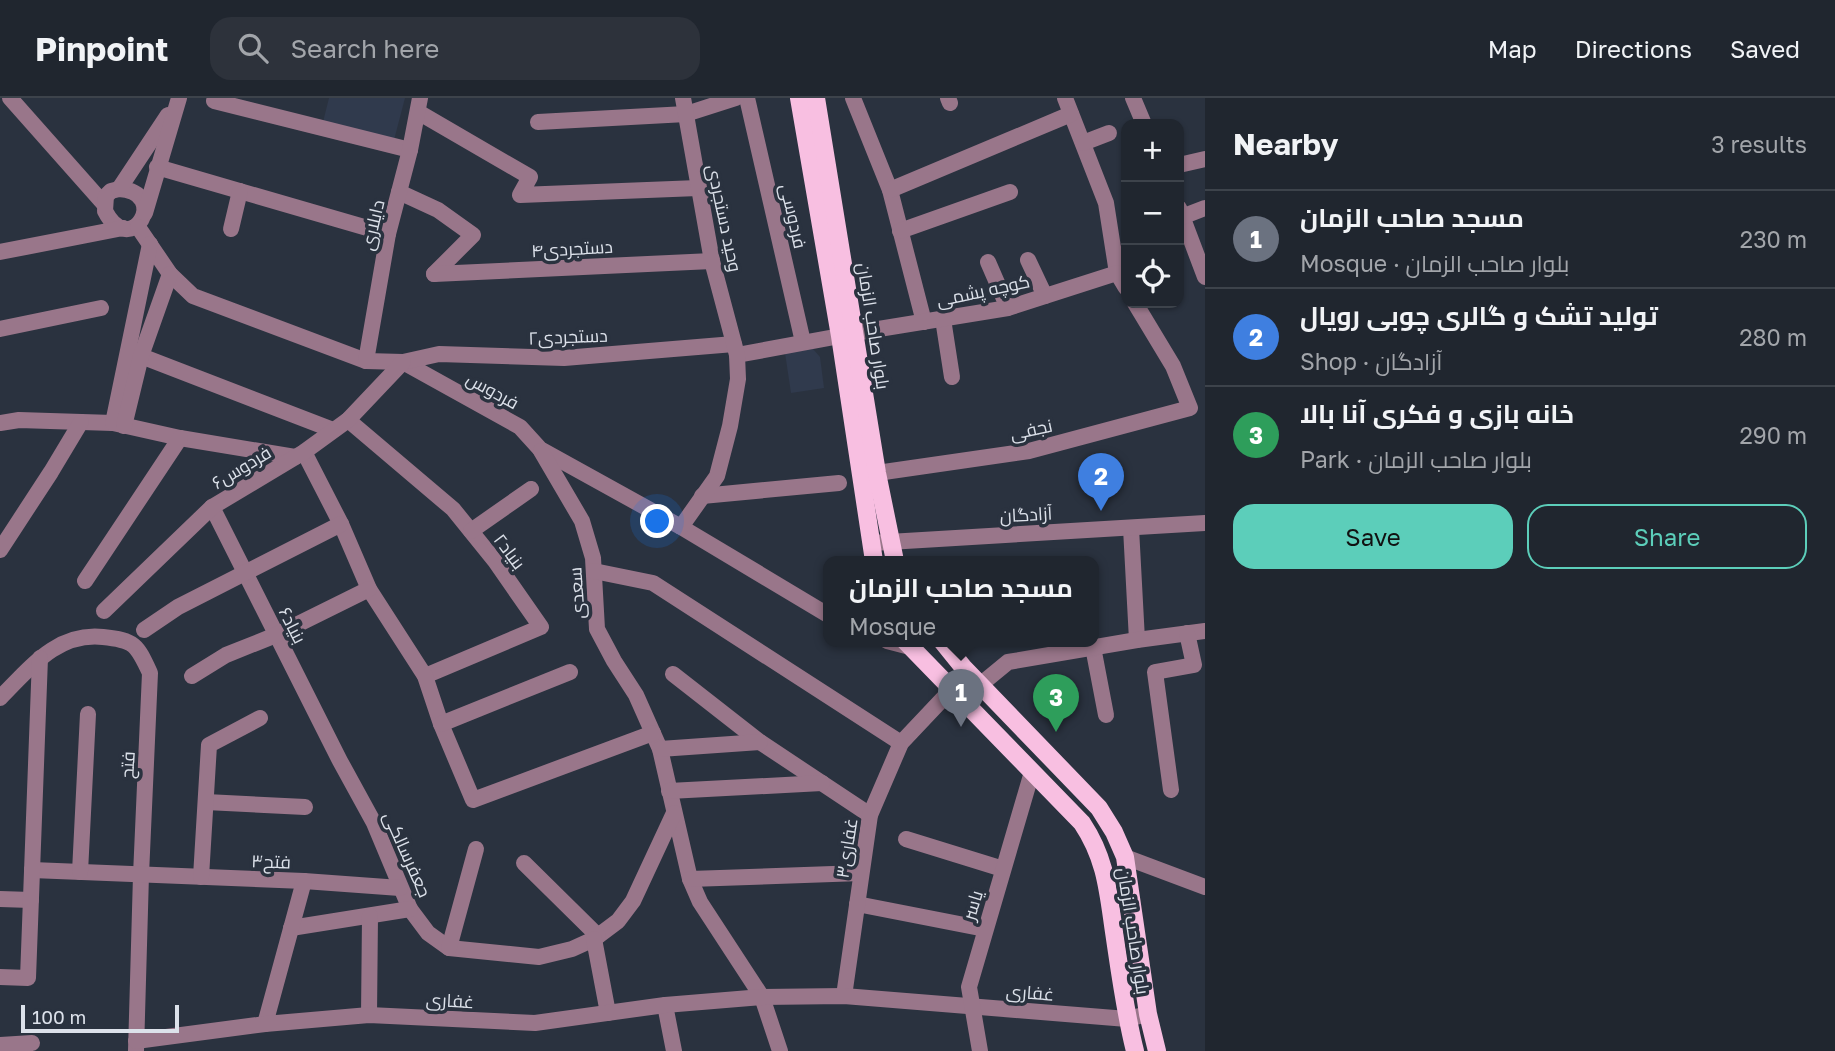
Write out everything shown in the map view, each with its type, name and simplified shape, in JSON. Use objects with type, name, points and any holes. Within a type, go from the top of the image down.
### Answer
[{"type":"main road","name":"بلوار صاحب الزمان","points":[[799,98],[894,556]]},
{"type":"main road","name":"بلوار صاحب الزمان","points":[[816,98],[873,552]]},
{"type":"main road","name":"بلوار صاحب الزمان","points":[[910,647],[1083,823],[1094,841],[1104,865],[1127,1018],[1135,1051]]},
{"type":"main road","name":"بلوار صاحب الزمان","points":[[947,647],[980,685],[1099,808],[1114,832],[1125,857],[1148,1014],[1157,1051]]},
{"type":"street","points":[[10,98],[70,166],[111,194]]},
{"type":"street","points":[[136,223],[179,98]]},
{"type":"street","points":[[136,223],[108,217],[111,194],[179,98]]},
{"type":"street","points":[[538,122],[736,98]]},
{"type":"street","name":"فردوسی","points":[[747,98],[803,342]]},
{"type":"street","points":[[853,98],[890,190],[924,322]]},
{"type":"street","points":[[1133,98],[1142,119]]},
{"type":"street","points":[[214,101],[264,106],[410,150]]},
{"type":"street","points":[[890,190],[1068,102],[1106,203],[1120,261]]},
{"type":"street","points":[[419,105],[530,177],[520,195],[698,188]]},
{"type":"street","name":"دایلاری","points":[[366,361],[388,234],[419,105]]},
{"type":"street","name":"وحید دستجردی","points":[[681,527],[717,476],[730,426],[738,379],[736,349],[712,261],[684,106]]},
{"type":"street","points":[[1083,143],[1109,133]]},
{"type":"street","points":[[1184,163],[1205,159]]},
{"type":"street","points":[[157,167],[388,234]]},
{"type":"street","points":[[111,194],[126,189],[137,196],[144,206],[136,223]]},
{"type":"street","points":[[230,229],[240,191]]},
{"type":"street","name":"دستجردی۴","points":[[399,192],[438,210],[473,235],[434,274],[712,261]]},
{"type":"street","points":[[900,231],[1010,192]]},
{"type":"street","points":[[1184,213],[1205,208]]},
{"type":"street","points":[[0,252],[136,223]]},
{"type":"street","name":"فردوس","points":[[136,223],[170,274],[193,296],[366,361],[403,362],[520,427],[540,449],[681,527],[823,612]]},
{"type":"street","points":[[1184,224],[1205,277]]},
{"type":"street","points":[[118,425],[150,244]]},
{"type":"street","points":[[1028,260],[1045,296]]},
{"type":"street","name":"کوچه پشمی","points":[[803,342],[1009,308],[1045,296],[1120,261]]},
{"type":"street","points":[[988,262],[1009,308]]},
{"type":"street","points":[[118,425],[170,274]]},
{"type":"street","points":[[0,329],[101,308]]},
{"type":"street","name":"نجفی","points":[[877,473],[1029,451],[1190,408],[1173,366],[1138,308]]},
{"type":"street","points":[[943,319],[952,377]]},
{"type":"street","name":"دستجردی۲","points":[[403,362],[439,354],[564,358],[736,349],[803,342]]},
{"type":"street","points":[[141,356],[333,430]]},
{"type":"street","name":"فردوس۶","points":[[104,611],[212,507],[299,454],[348,420],[403,362]]},
{"type":"street","points":[[0,423],[19,420],[118,425],[180,438],[299,454],[341,524],[369,589],[425,676],[441,724],[473,800],[653,733]]},
{"type":"street","name":"بنیاد۲","points":[[348,420],[453,509],[495,561],[541,627],[425,676]]},
{"type":"street","points":[[0,550],[81,422]]},
{"type":"street","points":[[85,581],[180,438]]},
{"type":"street","name":"سعدی","points":[[540,449],[582,521],[593,558],[597,628],[636,695],[660,750],[690,879],[700,902],[762,997]]},
{"type":"street","points":[[702,496],[839,483]]},
{"type":"street","points":[[471,531],[531,489]]},
{"type":"street","name":"بنیاد۶","points":[[212,507],[340,761]]},
{"type":"street","name":"آزادگان","points":[[873,552],[891,541],[1205,523]]},
{"type":"street","points":[[144,630],[178,607],[341,524]]},
{"type":"street","points":[[1130,528],[1137,640]]},
{"type":"street","points":[[594,571],[653,583],[901,743]]},
{"type":"street","points":[[192,676],[226,655],[276,635],[369,589]]},
{"type":"street","points":[[1099,645],[1205,631]]},
{"type":"street","points":[[1171,790],[1155,672],[1194,665],[1187,633]]},
{"type":"street","name":"فتح","points":[[0,698],[40,658],[69,639],[97,636],[127,639],[141,653],[150,673],[136,1046]]},
{"type":"street","points":[[980,685],[1008,662],[1082,647]]},
{"type":"street","points":[[1087,647],[1106,715]]},
{"type":"street","points":[[0,977],[28,978],[40,658]]},
{"type":"street","points":[[441,724],[570,672]]},
{"type":"street","points":[[673,674],[760,742],[870,814]]},
{"type":"street","name":"غفاری۳","points":[[844,996],[870,814],[901,743],[952,689]]},
{"type":"street","points":[[80,872],[88,714]]},
{"type":"street","points":[[201,877],[209,745],[260,718]]},
{"type":"street","points":[[660,750],[760,742]]},
{"type":"street","name":"جعفرسالکی","points":[[340,761],[374,823],[410,909],[428,933],[449,948]]},
{"type":"street","name":"یاسر","points":[[980,1051],[969,987],[1032,772]]},
{"type":"street","points":[[670,791],[822,783]]},
{"type":"street","points":[[206,802],[305,807]]},
{"type":"street","points":[[476,849],[449,948],[538,957],[572,949],[596,938],[618,921],[632,901],[674,813]]},
{"type":"street","points":[[906,839],[1003,869]]},
{"type":"street","points":[[1125,857],[1205,887]]},
{"type":"street","points":[[524,863],[596,938],[608,1013]]},
{"type":"street","name":"فتح۳","points":[[32,870],[304,881],[400,888]]},
{"type":"street","points":[[690,879],[861,873]]},
{"type":"street","points":[[265,1024],[304,881]]},
{"type":"street","points":[[0,899],[31,900]]},
{"type":"street","points":[[857,904],[985,929]]},
{"type":"street","points":[[291,928],[410,909]]},
{"type":"street","points":[[369,1015],[370,916]]},
{"type":"street","name":"غفاری","points":[[136,1046],[265,1024],[369,1015],[535,1023],[664,1005],[762,997],[844,996],[1127,1018],[1148,1014]]},
{"type":"street","points":[[762,997],[780,1051]]},
{"type":"street","points":[[664,1005],[674,1051]]},
{"type":"street","points":[[0,1045],[32,1044]]},
{"type":"shaded area","points":[[329,98],[405,98],[394,140],[323,122]]},
{"type":"shaded area","points":[[813,349],[820,357],[824,388],[791,393],[785,353]]},
{"type":"place","name":"تولید تشک و گالری چوبی رویال","points":[[1101,511]]},
{"type":"place","name":"مسجد صاحب الزمان","points":[[961,727]]},
{"type":"place","name":"خانه بازی و فکری آنا بالا","points":[[1056,732]]}]
